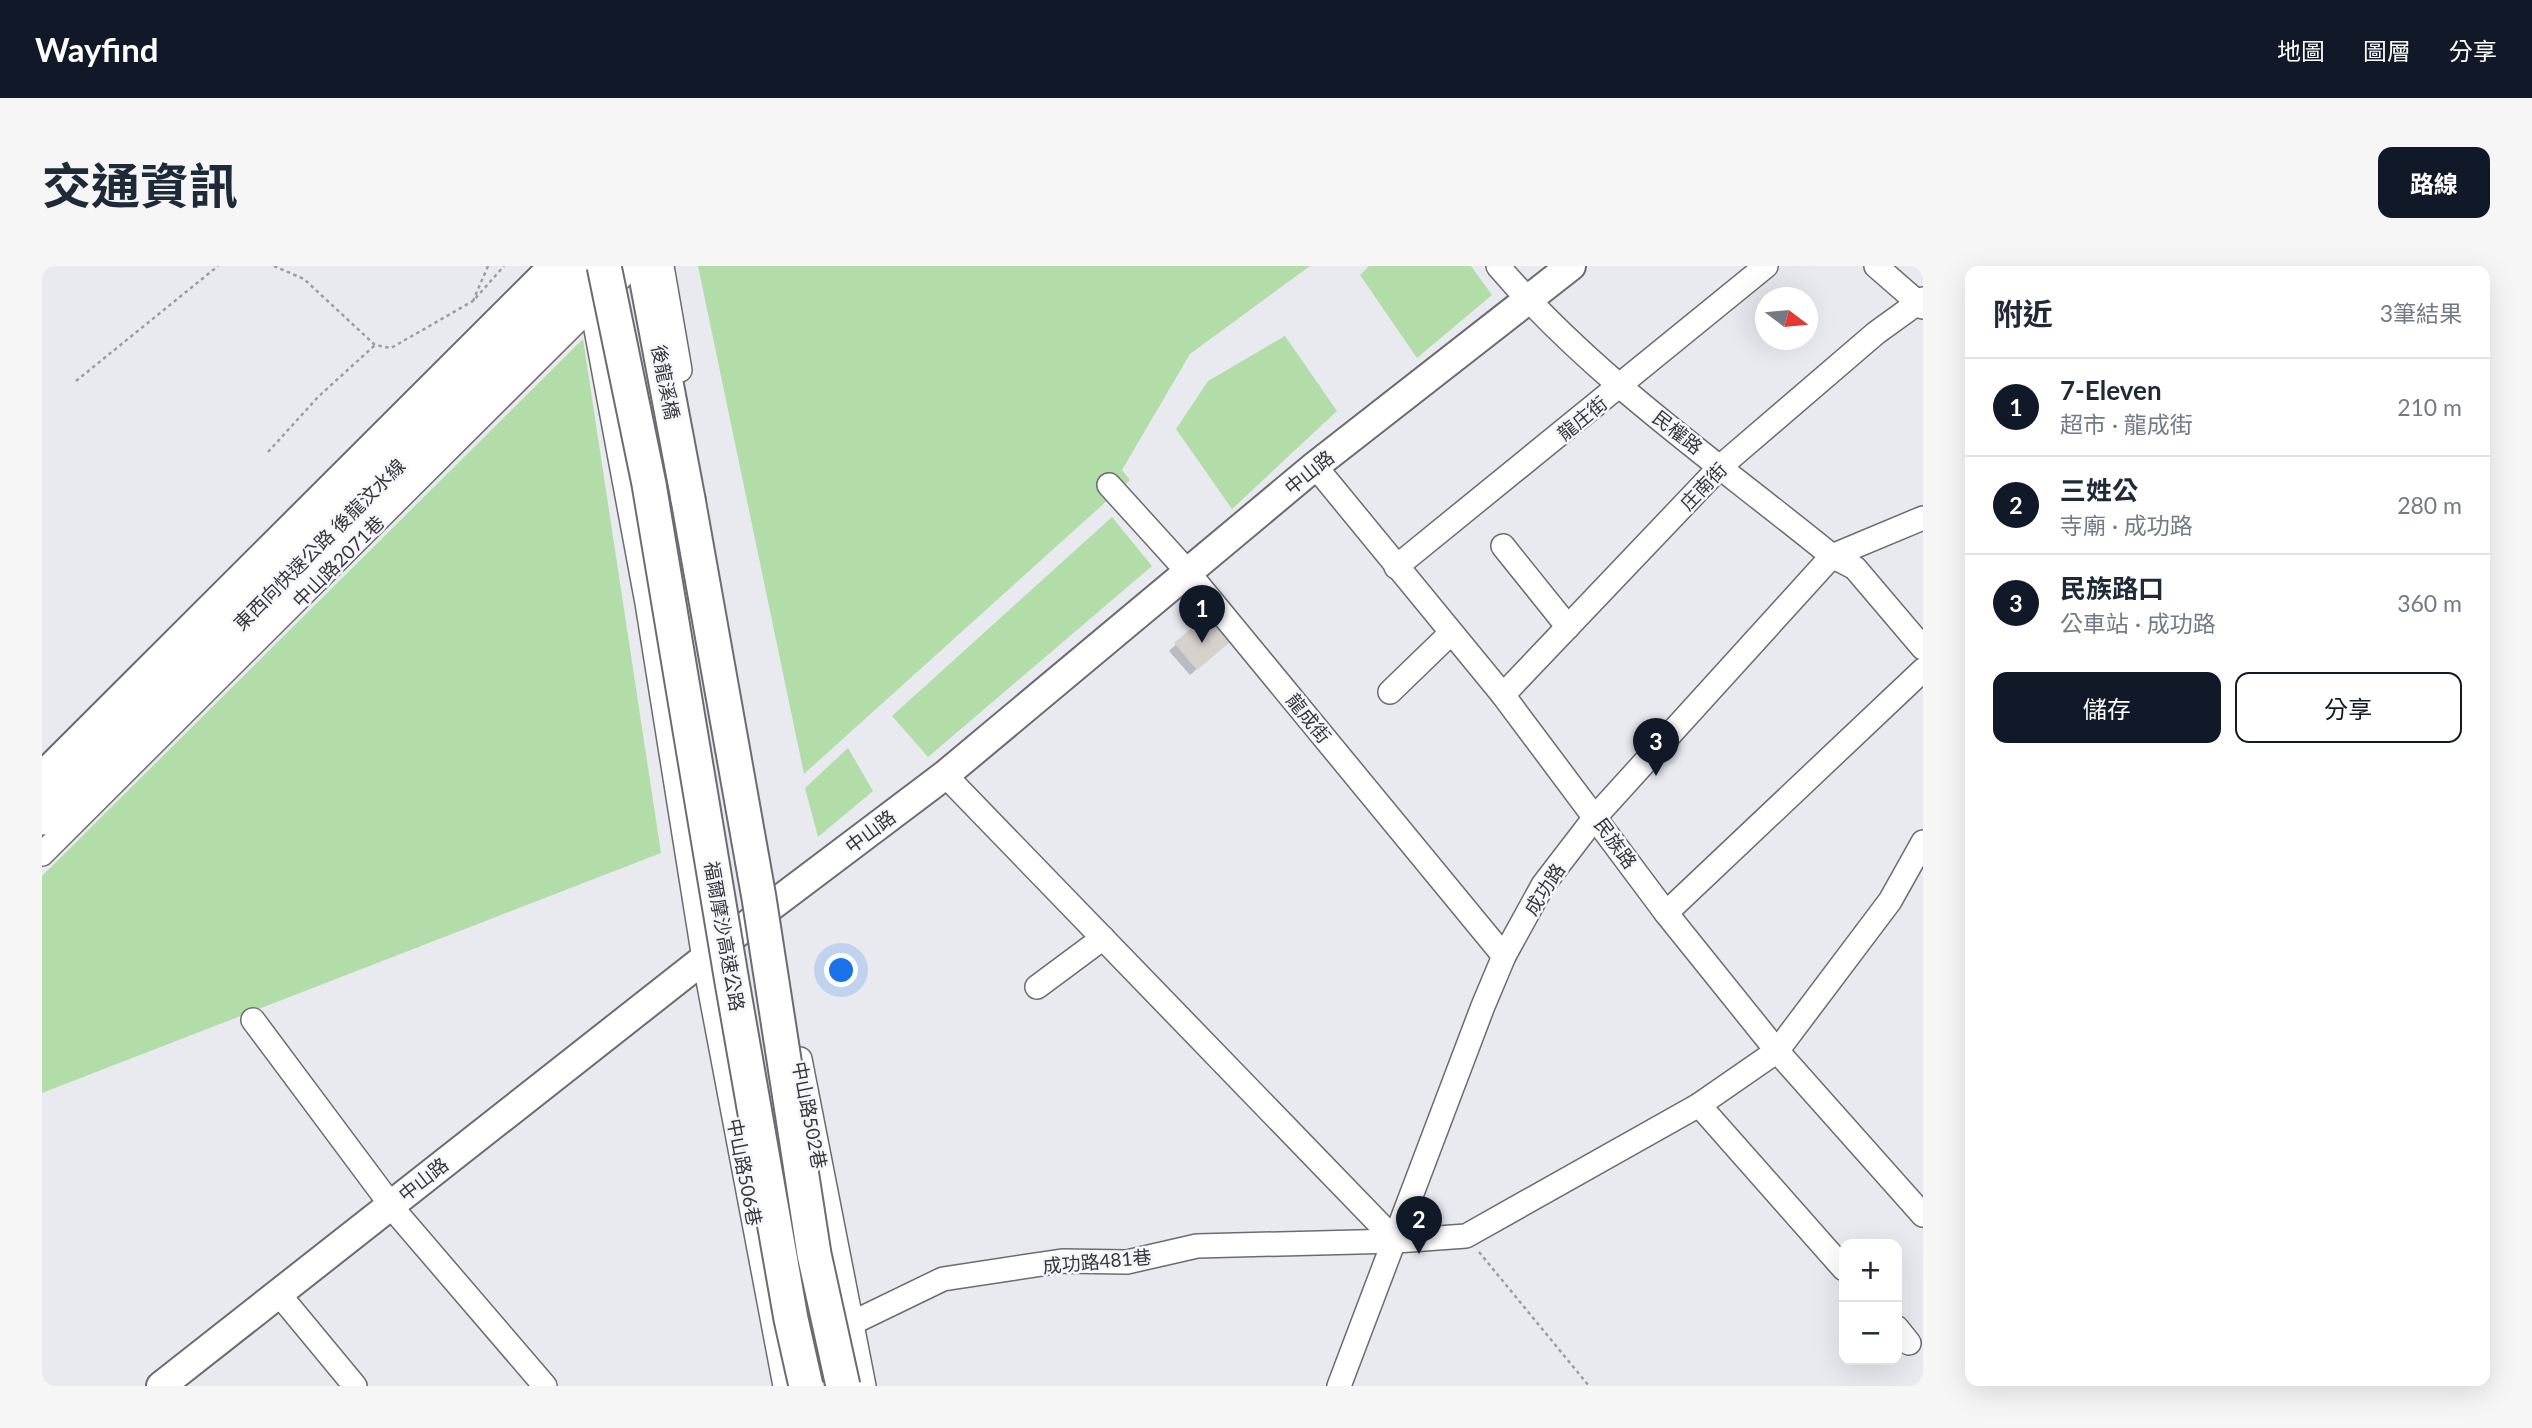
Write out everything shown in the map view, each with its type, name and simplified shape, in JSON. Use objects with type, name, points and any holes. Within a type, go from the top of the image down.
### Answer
[{"type":"highway","name":"東西向快速公路 後龍汶水線","points":[[42,780],[557,266]]},
{"type":"highway","name":"東西向快速公路 後龍汶水線","points":[[42,818],[474,389],[592,266]]},
{"type":"highway","name":"後龍溪橋","points":[[604,266],[649,484]]},
{"type":"highway","name":"後龍溪橋","points":[[644,266],[688,499]]},
{"type":"highway","name":"福爾摩沙高速公路","points":[[649,484],[734,996],[791,1319],[806,1386]]},
{"type":"highway","name":"福爾摩沙高速公路","points":[[688,499],[759,898],[814,1254],[843,1386]]},
{"type":"main road","name":"中山路","points":[[161,1386],[770,907],[945,775],[1315,466],[1571,266]]},
{"type":"street","name":"中山路2071巷","points":[[42,854],[593,308],[632,266]]},
{"type":"street","name":"中山路502巷","points":[[662,266],[770,907],[854,1326]]},
{"type":"street","name":"民權路","points":[[1499,266],[1529,301],[1621,386],[1832,556],[1855,568],[1923,648]]},
{"type":"street","name":"龍庄街","points":[[1396,567],[1766,266]]},
{"type":"street","points":[[1876,266],[1922,303]]},
{"type":"street","name":"庄南街","points":[[1503,695],[1721,466],[1876,334],[1922,303]]},
{"type":"street","name":"中山路506巷","points":[[593,308],[647,603],[704,959],[785,1386]]},
{"type":"street","name":"民族路","points":[[1315,466],[1503,695],[1666,913],[1777,1051],[1923,1215]]},
{"type":"street","name":"龍成街","points":[[1109,485],[1187,571],[1504,956]]},
{"type":"street","name":"成功路","points":[[1339,1386],[1504,956],[1543,885],[1596,816],[1832,556],[1923,518]]},
{"type":"street","points":[[1503,546],[1568,627]]},
{"type":"street","points":[[1391,692],[1451,633]]},
{"type":"street","points":[[1666,913],[1923,670]]},
{"type":"street","points":[[945,775],[1396,1241]]},
{"type":"street","points":[[1466,1236],[1699,1105],[1777,1051],[1889,901],[1923,842]]},
{"type":"street","points":[[1037,987],[1103,938]]},
{"type":"street","points":[[253,1020],[391,1204],[545,1386]]},
{"type":"street","points":[[1699,1105],[1839,1263]]},
{"type":"street","name":"成功路481巷","points":[[785,1386],[854,1326],[943,1279],[1062,1261],[1127,1262],[1197,1246],[1396,1241],[1466,1236]]},
{"type":"street","points":[[278,1293],[355,1386]]},
{"type":"street","points":[[854,1326],[864,1386]]},
{"type":"street","points":[[854,1326],[872,1386]]},
{"type":"path","points":[[76,381],[218,266]]},
{"type":"path","points":[[274,266],[304,279],[376,345],[391,348],[473,301],[504,266]]},
{"type":"path","points":[[473,301],[488,266]]},
{"type":"path","points":[[268,452],[318,397],[376,345]]},
{"type":"path","points":[[1466,1236],[1589,1386]]},
{"type":"green space","points":[[698,266],[1310,266],[1190,354],[1122,470],[1130,480],[804,774]]},
{"type":"green space","points":[[1369,266],[1471,266],[1492,295],[1417,358],[1360,275]]},
{"type":"green space","points":[[1285,336],[1337,411],[1232,509],[1176,429],[1208,381]]},
{"type":"green space","points":[[583,339],[661,853],[42,1093],[42,876]]},
{"type":"green space","points":[[1112,517],[1152,566],[928,757],[892,716]]},
{"type":"green space","points":[[848,748],[873,791],[818,837],[805,788]]},
{"type":"building","points":[[1207,615],[1230,642],[1197,670],[1174,643]]},
{"type":"place","name":"7-Eleven","points":[[1202,643]]},
{"type":"place","name":"民族路口","points":[[1656,776]]},
{"type":"place","name":"三姓公","points":[[1419,1254]]}]
